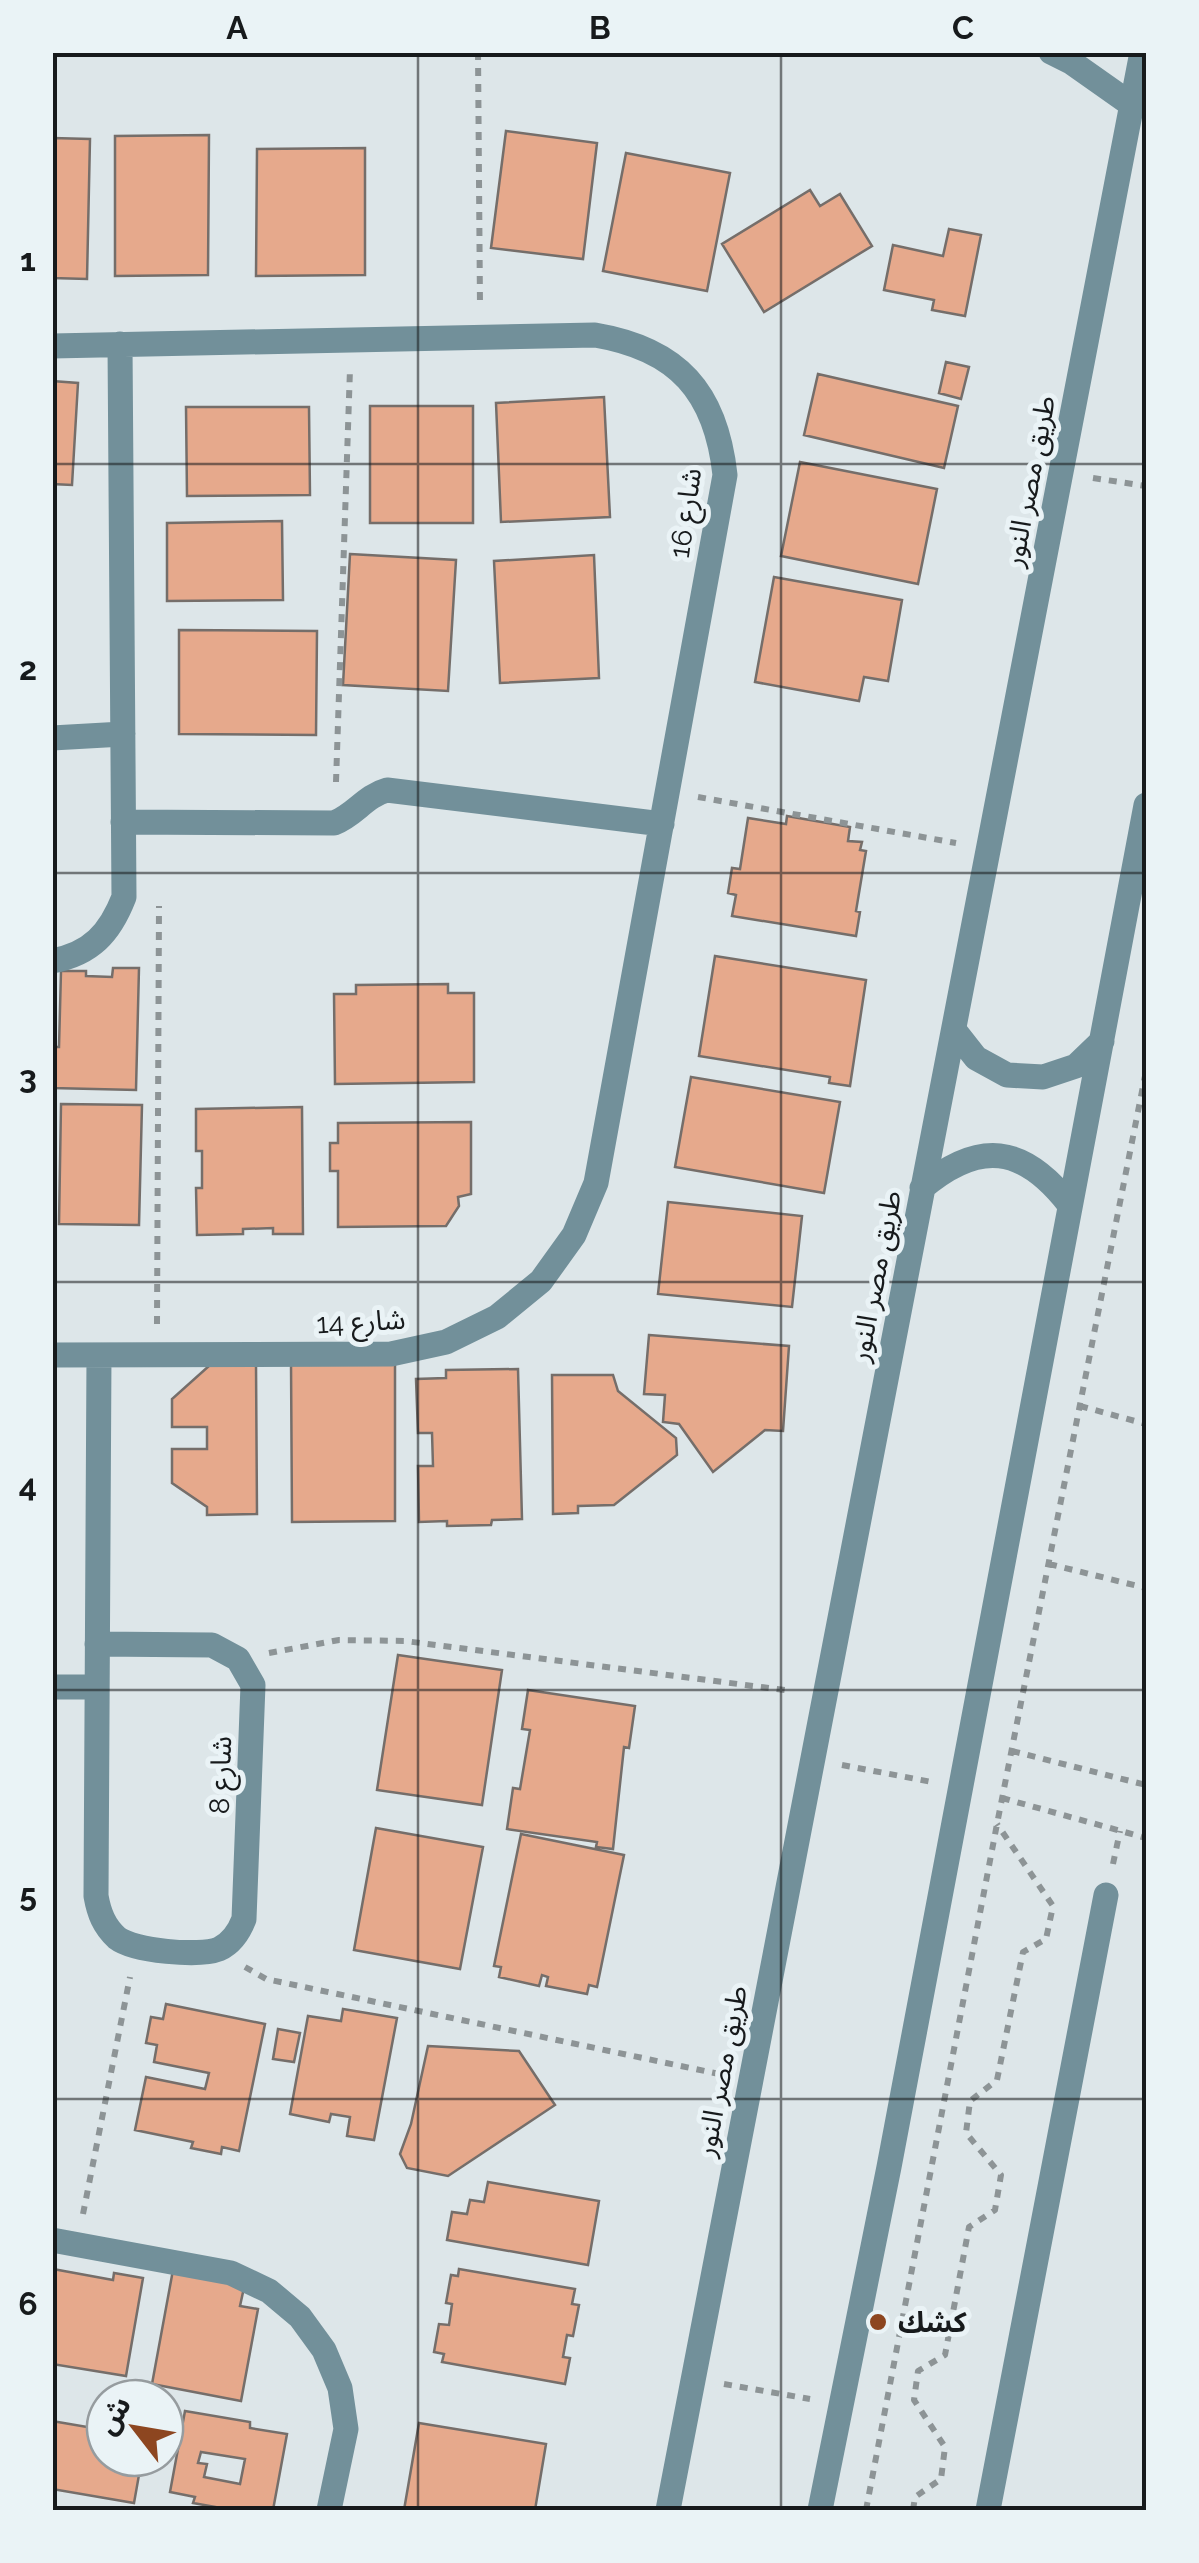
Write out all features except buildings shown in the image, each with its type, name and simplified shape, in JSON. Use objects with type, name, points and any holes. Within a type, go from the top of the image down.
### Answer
[{"type":"street","points":[[1050,52],[1071,62],[1132,105]]},
{"type":"street","name":"طريق مصر النور","points":[[668,2510],[1142,52]]},
{"type":"street","name":"شارع 16","points":[[52,346],[595,336],[630,341],[662,356],[689,378],[709,407],[721,440],[725,475],[596,1183]]},
{"type":"street","points":[[52,961],[80,954],[100,940],[115,920],[124,897],[120,344]]},
{"type":"street","points":[[52,738],[123,734]]},
{"type":"street","points":[[124,822],[334,823],[350,816],[373,794],[387,790],[662,824]]},
{"type":"street","points":[[820,2510],[1146,805]]},
{"type":"street","points":[[954,1030],[976,1058],[1007,1075],[1042,1078],[1076,1066],[1102,1041]]},
{"type":"street","points":[[922,1188],[949,1165],[982,1155],[1017,1159],[1047,1176],[1068,1204]]},
{"type":"street","name":"شارع 14","points":[[52,1355],[391,1354],[446,1342],[497,1318],[541,1282],[574,1236],[596,1183]]},
{"type":"street","points":[[99,1355],[96,1896],[99,1913],[120,1940],[136,1948],[202,1952],[228,1943]]},
{"type":"street","points":[[98,1644],[212,1645],[238,1659]]},
{"type":"street","name":"شارع 8","points":[[228,1943],[244,1919],[254,1686],[238,1659]]},
{"type":"street","points":[[52,1687],[97,1687]]},
{"type":"street","points":[[988,2510],[1106,1894]]},
{"type":"street","points":[[65,2243],[231,2273],[269,2291],[300,2317],[324,2350],[340,2388],[346,2430],[329,2510]]},
{"type":"path","points":[[478,52],[480,338]]},
{"type":"path","points":[[334,823],[351,340]]},
{"type":"path","points":[[1062,472],[1146,486]]},
{"type":"path","points":[[667,792],[989,849]]},
{"type":"path","points":[[156,1355],[158,901]]},
{"type":"path","points":[[866,2510],[1146,1071]]},
{"type":"path","points":[[1080,1406],[1146,1424]]},
{"type":"path","points":[[1049,1564],[1146,1588]]},
{"type":"path","points":[[238,1659],[340,1640],[405,1641],[823,1695]]},
{"type":"path","points":[[1012,1751],[1146,1785]]},
{"type":"path","points":[[811,1759],[960,1787]]},
{"type":"path","points":[[1002,1798],[1146,1838]]},
{"type":"path","points":[[913,2510],[915,2497],[940,2479],[945,2447],[914,2400],[918,2370],[945,2354],[969,2228],[995,2210],[1001,2175],[966,2133],[970,2101],[997,2080],[1023,1952],[1046,1939],[1053,1906],[997,1824]]},
{"type":"path","points":[[228,1943],[250,1971],[266,1979],[750,2080]]},
{"type":"path","points":[[65,2243],[136,1948]]},
{"type":"path","points":[[693,2379],[841,2405]]},
{"type":"place","name":"كشك","points":[[878,2322]]}]
